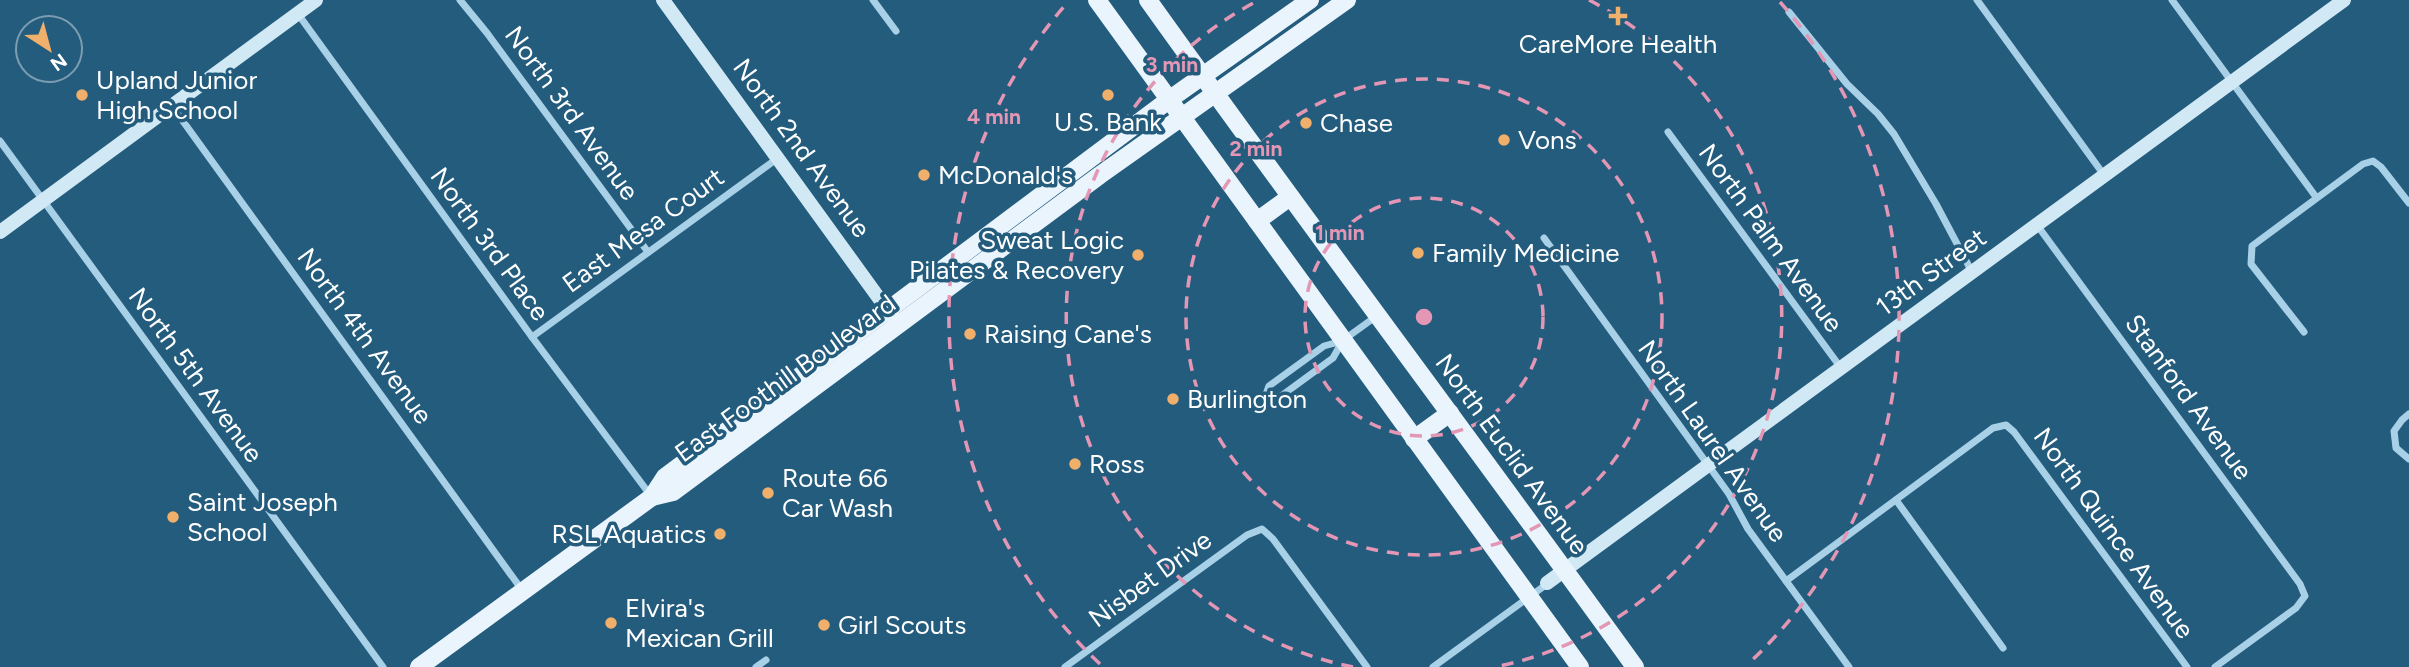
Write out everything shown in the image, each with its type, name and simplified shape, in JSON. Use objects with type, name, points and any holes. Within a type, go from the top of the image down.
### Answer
[{"type":"main road","points":[[1097,0],[1580,667]]},
{"type":"main road","name":"North Euclid Avenue","points":[[1149,0],[1635,667]]},
{"type":"main road","name":"East Foothill Boulevard","points":[[419,667],[652,497],[665,477],[1170,99],[1310,0]]},
{"type":"main road","name":"East Foothill Boulevard","points":[[652,497],[673,492],[899,327],[1100,175],[1347,0]]},
{"type":"main road","points":[[1257,221],[1290,197]]},
{"type":"main road","points":[[1414,439],[1450,413]]},
{"type":"street","points":[[0,232],[316,0]]},
{"type":"street","name":"North 3rd Avenue","points":[[460,0],[648,252]]},
{"type":"street","name":"North 2nd Avenue","points":[[663,0],[899,327]]},
{"type":"street","points":[[873,0],[896,31]]},
{"type":"street","points":[[1977,0],[2104,176]]},
{"type":"street","points":[[2172,0],[2316,197]]},
{"type":"street","name":"13th Street","points":[[1548,583],[2344,0]]},
{"type":"street","points":[[1789,12],[1847,84],[1894,134],[1972,272]]},
{"type":"street","name":"North 3rd Place","points":[[297,14],[652,497]]},
{"type":"street","name":"North 4th Avenue","points":[[172,106],[522,591]]},
{"type":"street","name":"North Palm Avenue","points":[[1668,132],[1841,368]]},
{"type":"street","name":"North 5th Avenue","points":[[0,141],[383,667]]},
{"type":"street","name":"East Mesa Court","points":[[532,337],[778,158]]},
{"type":"street","points":[[2304,332],[2251,264],[2252,246],[2316,197],[2363,164],[2373,161],[2381,167],[2409,203]]},
{"type":"street","name":"Stanford Avenue","points":[[2037,225],[2301,584],[2305,596],[2295,608],[2215,667]]},
{"type":"street","name":"North Laurel Avenue","points":[[1544,238],[1729,494],[1748,528],[1849,667]]},
{"type":"street","points":[[1342,341],[1333,358],[1322,367],[1277,399],[1265,397],[1269,386],[1324,346],[1342,341],[1378,315]]},
{"type":"street","points":[[2409,414],[2394,431],[2396,447],[2409,459]]},
{"type":"street","name":"North Quince Avenue","points":[[1896,500],[1993,428],[2006,425],[2014,432],[2187,667]]},
{"type":"street","points":[[1786,580],[1896,500],[2003,648]]},
{"type":"street","name":"Nisbet Drive","points":[[1065,667],[1247,535],[1262,529],[1273,539],[1367,667]]},
{"type":"street","points":[[1433,667],[1548,583]]},
{"type":"street","points":[[756,667],[766,660]]},
{"type":"place","name":"CareMore Health","points":[[1618,16]]},
{"type":"place","name":"Upland Junior High School","points":[[82,95]]},
{"type":"place","name":"U.S. Bank","points":[[1108,95]]},
{"type":"place","name":"Chase","points":[[1306,123]]},
{"type":"place","name":"Vons","points":[[1504,140]]},
{"type":"place","name":"McDonald's","points":[[924,175]]},
{"type":"place","name":"Family Medicine","points":[[1418,253]]},
{"type":"place","name":"Sweat Logic Pilates & Recovery","points":[[1138,255]]},
{"type":"place","name":"Raising Cane's","points":[[970,334]]},
{"type":"place","name":"Burlington","points":[[1173,399]]},
{"type":"place","name":"Ross","points":[[1075,464]]},
{"type":"place","name":"Route 66 Car Wash","points":[[768,493]]},
{"type":"place","name":"Saint Joseph School","points":[[173,517]]},
{"type":"place","name":"RSL Aquatics","points":[[720,534]]},
{"type":"place","name":"Elvira's Mexican Grill","points":[[611,623]]},
{"type":"place","name":"Girl Scouts","points":[[824,625]]}]
